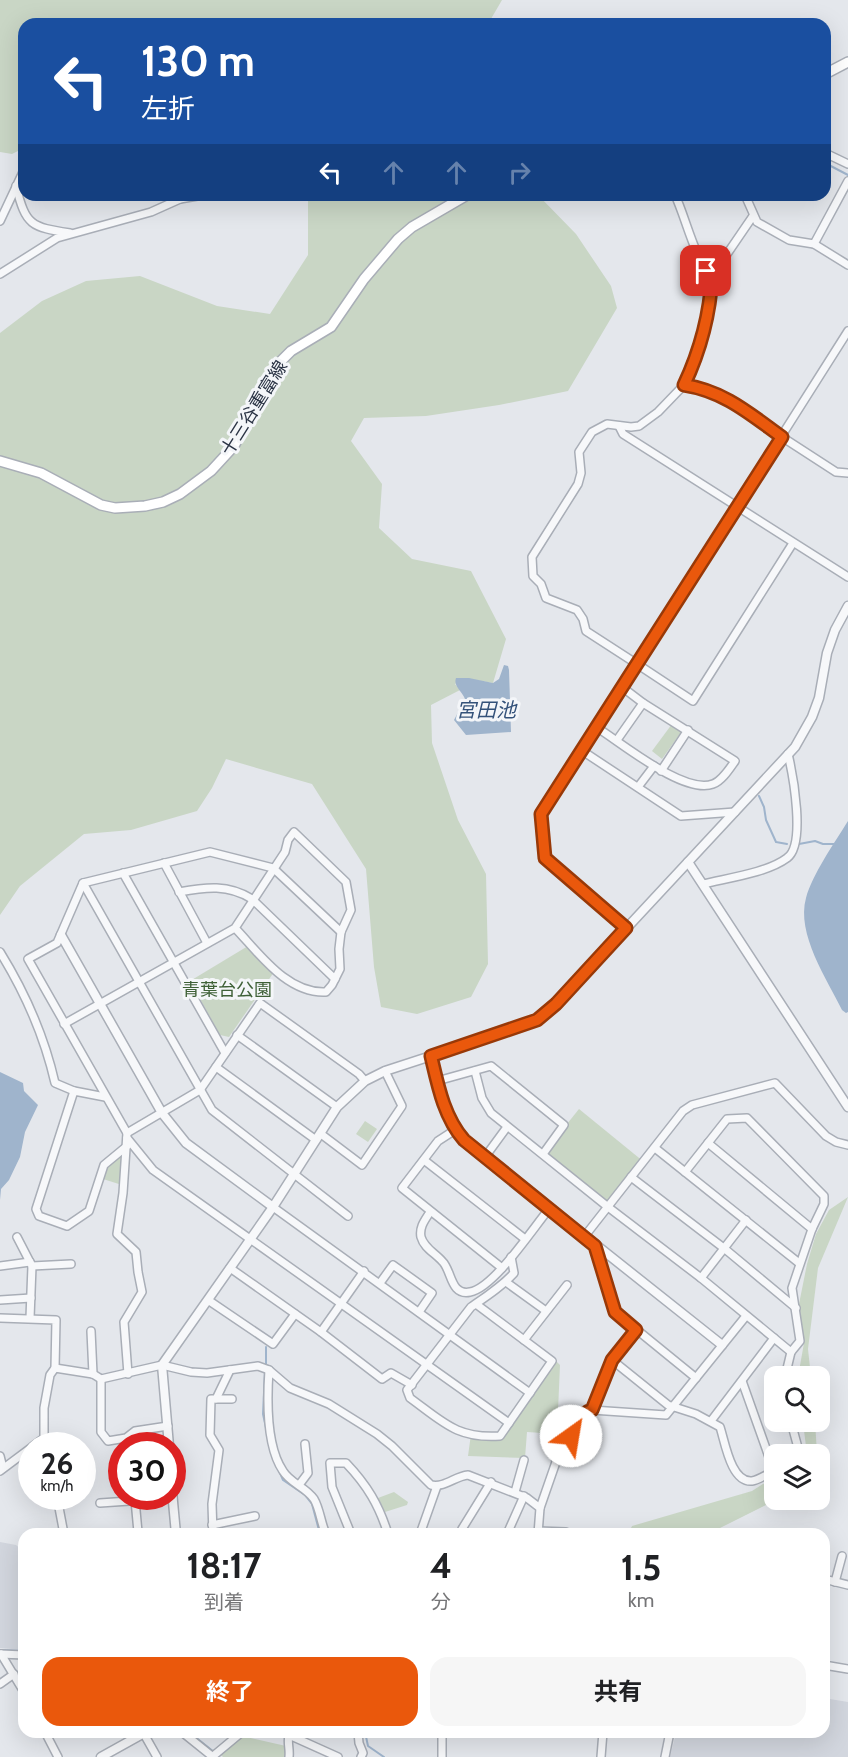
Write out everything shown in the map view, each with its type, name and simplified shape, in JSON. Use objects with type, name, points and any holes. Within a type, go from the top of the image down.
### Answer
[{"type":"main road","points":[[831,71],[848,62]]},
{"type":"main road","name":"十三谷重富線","points":[[0,461],[41,473],[101,505],[115,508],[131,509],[145,506],[163,502],[180,494],[211,471],[234,446],[276,366],[291,351],[331,327],[364,279],[398,239],[412,227],[457,201]]},
{"type":"street","points":[[831,156],[848,164]]},
{"type":"street","points":[[814,244],[848,181]]},
{"type":"street","points":[[0,221],[18,182]]},
{"type":"street","points":[[16,186],[18,193]]},
{"type":"street","points":[[20,201],[27,219],[50,231],[73,234]]},
{"type":"street","points":[[0,274],[57,238],[151,212],[172,201]]},
{"type":"street","points":[[677,201],[702,265],[712,276]]},
{"type":"street","points":[[747,201],[757,222],[789,240],[814,244],[848,265]]},
{"type":"street","points":[[753,216],[712,276],[711,296],[696,359],[684,385],[646,422],[631,428],[607,424],[596,429],[583,444],[579,452],[580,479],[532,557],[533,576],[541,584],[546,598],[581,614],[586,631],[693,701],[793,543]]},
{"type":"street","points":[[626,928],[545,858],[541,814],[848,331]]},
{"type":"street","points":[[684,385],[724,396],[836,472],[848,473]]},
{"type":"street","points":[[620,426],[623,434],[848,577]]},
{"type":"street","points":[[168,1432],[162,1365],[296,1174],[337,1107],[364,1081],[385,1071],[537,1020],[556,1004],[795,747],[812,717],[819,698],[827,653],[835,630],[848,606]]},
{"type":"street","points":[[596,727],[661,771],[701,787],[716,784],[735,761],[622,687]]},
{"type":"street","points":[[617,740],[644,703]]},
{"type":"street","points":[[661,771],[688,730]]},
{"type":"street","points":[[581,750],[681,816],[735,812]]},
{"type":"street","points":[[703,884],[770,866],[788,858],[794,851],[798,828],[788,754]]},
{"type":"street","points":[[638,787],[654,766]]},
{"type":"street","points":[[64,1024],[235,927],[285,852],[288,840],[294,832],[346,882],[351,910],[341,932],[340,969],[326,992],[317,993],[286,980],[235,927]]},
{"type":"street","points":[[82,883],[210,852],[273,868],[341,932]]},
{"type":"street","points":[[688,862],[848,1107]]},
{"type":"street","points":[[164,863],[207,943]]},
{"type":"street","points":[[123,873],[225,1053]]},
{"type":"street","points":[[82,883],[57,943],[28,959],[127,1139],[153,1170],[509,1424]]},
{"type":"street","points":[[82,883],[212,1110],[348,1216]]},
{"type":"street","points":[[179,892],[218,886],[233,889],[252,899],[335,979]]},
{"type":"street","points":[[61,935],[162,1113],[186,1143],[530,1393]]},
{"type":"street","points":[[0,952],[22,989],[39,1025],[55,1083],[74,1091],[105,1097]]},
{"type":"street","points":[[74,1091],[36,1209],[39,1216],[67,1226],[89,1211],[104,1165],[127,1139],[162,1113],[200,1090],[260,1003],[359,1074],[364,1081]]},
{"type":"street","points":[[237,1035],[337,1107]]},
{"type":"street","points":[[431,1056],[448,1115],[455,1130],[464,1140],[722,1345]]},
{"type":"street","points":[[438,1082],[491,1066],[564,1125],[543,1154]]},
{"type":"street","points":[[216,1067],[362,1165],[402,1106],[385,1071]]},
{"type":"street","points":[[475,1071],[482,1098],[491,1113],[791,1352]]},
{"type":"street","points":[[584,1237],[686,1108],[775,1083],[826,1136],[848,1145]]},
{"type":"street","points":[[685,1172],[727,1119],[747,1118],[824,1196],[824,1204],[799,1263],[792,1288],[797,1309],[800,1341],[791,1352],[788,1366]]},
{"type":"street","points":[[485,1157],[507,1127]]},
{"type":"street","points":[[455,1130],[438,1141],[402,1188],[502,1268]]},
{"type":"street","points":[[127,1139],[117,1234],[136,1252],[142,1292],[124,1322],[128,1374]]},
{"type":"street","points":[[708,1143],[812,1229]]},
{"type":"street","points":[[655,1148],[799,1263]]},
{"type":"street","points":[[424,1160],[525,1239]]},
{"type":"street","points":[[631,1177],[725,1249],[797,1309]]},
{"type":"street","points":[[430,1212],[422,1226],[421,1239],[444,1262],[455,1287],[463,1292],[470,1292],[479,1289],[502,1268],[549,1209]]},
{"type":"street","points":[[701,1278],[746,1220]]},
{"type":"street","points":[[17,1237],[31,1264],[30,1318]]},
{"type":"street","points":[[595,1246],[615,1312],[696,1378]]},
{"type":"street","points":[[476,1304],[552,1361],[500,1436],[485,1437],[455,1431],[410,1398],[407,1390],[451,1336],[471,1307],[494,1293],[514,1273],[511,1257]]},
{"type":"street","points":[[0,1266],[71,1264]]},
{"type":"street","points":[[380,1283],[393,1265],[432,1293],[419,1312]]},
{"type":"street","points":[[231,1268],[382,1379],[391,1373],[412,1385]]},
{"type":"street","points":[[321,1332],[364,1271]]},
{"type":"street","points":[[506,1282],[546,1311]]},
{"type":"street","points":[[524,1340],[567,1285]]},
{"type":"street","points":[[0,1300],[31,1298]]},
{"type":"street","points":[[208,1300],[273,1344],[295,1314]]},
{"type":"street","points":[[556,1462],[559,1461],[576,1422],[588,1410],[666,1415],[675,1407],[746,1316]]},
{"type":"street","points":[[0,1318],[56,1320],[55,1368],[50,1375],[44,1408],[44,1432]]},
{"type":"street","points":[[592,1410],[612,1360],[636,1330]]},
{"type":"street","points":[[92,1331],[93,1374]]},
{"type":"street","points":[[711,1421],[774,1338]]},
{"type":"street","points":[[612,1360],[668,1405],[711,1421],[720,1427],[734,1471],[746,1480],[753,1481],[764,1476]]},
{"type":"street","points":[[55,1368],[93,1374],[101,1379],[162,1365],[192,1372],[258,1366],[269,1370],[290,1388],[328,1404],[377,1434],[424,1479],[437,1486]]},
{"type":"street","points":[[216,1399],[230,1370]]},
{"type":"street","points":[[269,1370],[267,1413],[275,1454],[281,1469],[288,1478],[314,1499],[324,1528]]},
{"type":"street","points":[[101,1379],[101,1432],[108,1441],[126,1438],[135,1431],[168,1426]]},
{"type":"street","points":[[742,1381],[764,1444]]},
{"type":"street","points":[[212,1528],[212,1504],[219,1450],[210,1435],[212,1399],[232,1399]]},
{"type":"street","points":[[538,1528],[540,1508],[556,1462],[553,1426],[555,1418]]},
{"type":"street","points":[[299,1485],[308,1473],[305,1444]]},
{"type":"street","points":[[0,1456],[2,1469],[18,1457]]},
{"type":"street","points":[[515,1492],[524,1460]]},
{"type":"street","points":[[349,1528],[332,1487],[330,1463],[346,1463],[365,1483],[385,1528]]},
{"type":"street","points":[[422,1528],[437,1486],[468,1474],[524,1496],[540,1508]]},
{"type":"street","points":[[463,1528],[491,1482]]},
{"type":"street","points":[[510,1528],[524,1496]]},
{"type":"street","points":[[100,1503],[108,1502]]},
{"type":"street","points":[[59,1510],[63,1528]]},
{"type":"street","points":[[136,1510],[138,1528]]},
{"type":"street","points":[[174,1510],[176,1528]]},
{"type":"street","points":[[212,1525],[255,1516]]},
{"type":"street","points":[[835,1582],[842,1556]]},
{"type":"street","points":[[830,1580],[848,1585]]},
{"type":"street","points":[[0,1654],[18,1655]]},
{"type":"street","points":[[0,1654],[18,1681]]},
{"type":"street","points":[[830,1666],[848,1669]]},
{"type":"street","points":[[0,1684],[14,1674]]},
{"type":"street","points":[[48,1738],[58,1757]]},
{"type":"street","points":[[101,1757],[116,1754],[138,1738]]},
{"type":"street","points":[[148,1738],[157,1757]]},
{"type":"street","points":[[189,1738],[212,1757],[235,1738]]},
{"type":"street","points":[[288,1738],[289,1757]]},
{"type":"street","points":[[296,1738],[338,1757]]},
{"type":"street","points":[[359,1738],[362,1757]]},
{"type":"street","points":[[442,1738],[442,1757]]},
{"type":"street","points":[[601,1757],[603,1738]]},
{"type":"street","points":[[665,1757],[669,1738]]},
{"type":"shaded area","points":[[0,1542],[18,1547],[18,1650],[0,1648]]},
{"type":"shaded area","points":[[830,1699],[848,1702],[848,1757],[670,1757],[675,1738],[830,1738]]},
{"type":"green space","points":[[0,0],[502,0],[492,18],[18,18],[18,151],[12,154],[0,152]]},
{"type":"green space","points":[[308,201],[544,201],[576,234],[611,286],[617,308],[568,391],[499,405],[426,416],[364,418],[351,441],[382,484],[379,528],[412,559],[471,571],[506,639],[493,683],[463,678],[455,684],[460,690],[431,705],[432,743],[458,820],[486,874],[488,964],[471,997],[417,1014],[381,1007],[374,967],[366,869],[312,784],[226,759],[212,788],[197,811],[131,830],[84,834],[20,886],[0,915],[0,333],[42,301],[86,281],[140,276],[217,306],[270,314],[308,255]]},
{"type":"green space","points":[[672,724],[682,731],[662,759],[652,751]]},
{"type":"green space","name":"青葉台公園","points":[[248,946],[274,972],[229,1037],[220,1035],[190,981]]},
{"type":"green space","points":[[579,1109],[644,1162],[608,1207],[543,1154]]},
{"type":"green space","points":[[365,1121],[377,1129],[368,1142],[356,1134]]},
{"type":"green space","points":[[122,1155],[124,1156],[122,1185],[103,1179],[106,1167]]},
{"type":"green space","points":[[848,1197],[818,1268],[808,1349],[810,1366],[800,1366],[804,1343],[799,1304],[816,1234],[829,1210]]},
{"type":"green space","points":[[556,1361],[560,1365],[557,1434],[527,1432],[525,1458],[468,1456],[471,1434],[500,1436]]},
{"type":"green space","points":[[804,1432],[816,1432],[816,1444],[806,1444]]},
{"type":"green space","points":[[764,1483],[764,1506],[720,1528],[631,1528],[752,1491]]},
{"type":"green space","points":[[394,1492],[408,1502],[407,1505],[385,1512],[378,1498]]},
{"type":"green space","points":[[240,1738],[251,1738],[286,1746],[287,1757],[223,1757],[220,1754]]},
{"type":"water","name":"宮田池","points":[[504,665],[508,666],[509,670],[511,732],[466,735],[454,720],[465,699],[457,686],[456,678],[493,683],[499,679]]},
{"type":"water","points":[[848,821],[848,1012],[846,1013],[842,1010],[815,956],[805,926],[804,912],[813,879]]},
{"type":"water","points":[[0,1072],[23,1083],[24,1091],[38,1105],[25,1132],[20,1157],[9,1180],[1,1189],[0,1200]]},
{"type":"waterway","points":[[831,166],[848,175]]},
{"type":"waterway","points":[[759,796],[776,842],[787,844]]},
{"type":"waterway","points":[[799,844],[815,841],[834,844]]},
{"type":"waterway","points":[[266,1347],[266,1365]]},
{"type":"waterway","points":[[265,1371],[263,1414],[268,1437]]},
{"type":"waterway","points":[[272,1454],[283,1480],[305,1495],[312,1504],[318,1528]]},
{"type":"waterway","points":[[0,1650],[18,1651]]},
{"type":"waterway","points":[[196,1738],[214,1752]]},
{"type":"waterway","points":[[366,1738],[368,1746],[384,1757]]},
{"type":"route","points":[[571,1436],[576,1422],[588,1410],[592,1410],[612,1360],[636,1330],[615,1312],[595,1246],[464,1140],[455,1130],[448,1115],[431,1056],[537,1020],[556,1004],[626,928],[545,858],[541,814],[782,437],[724,396],[684,385],[696,359],[711,296],[712,276],[706,271]]}]
